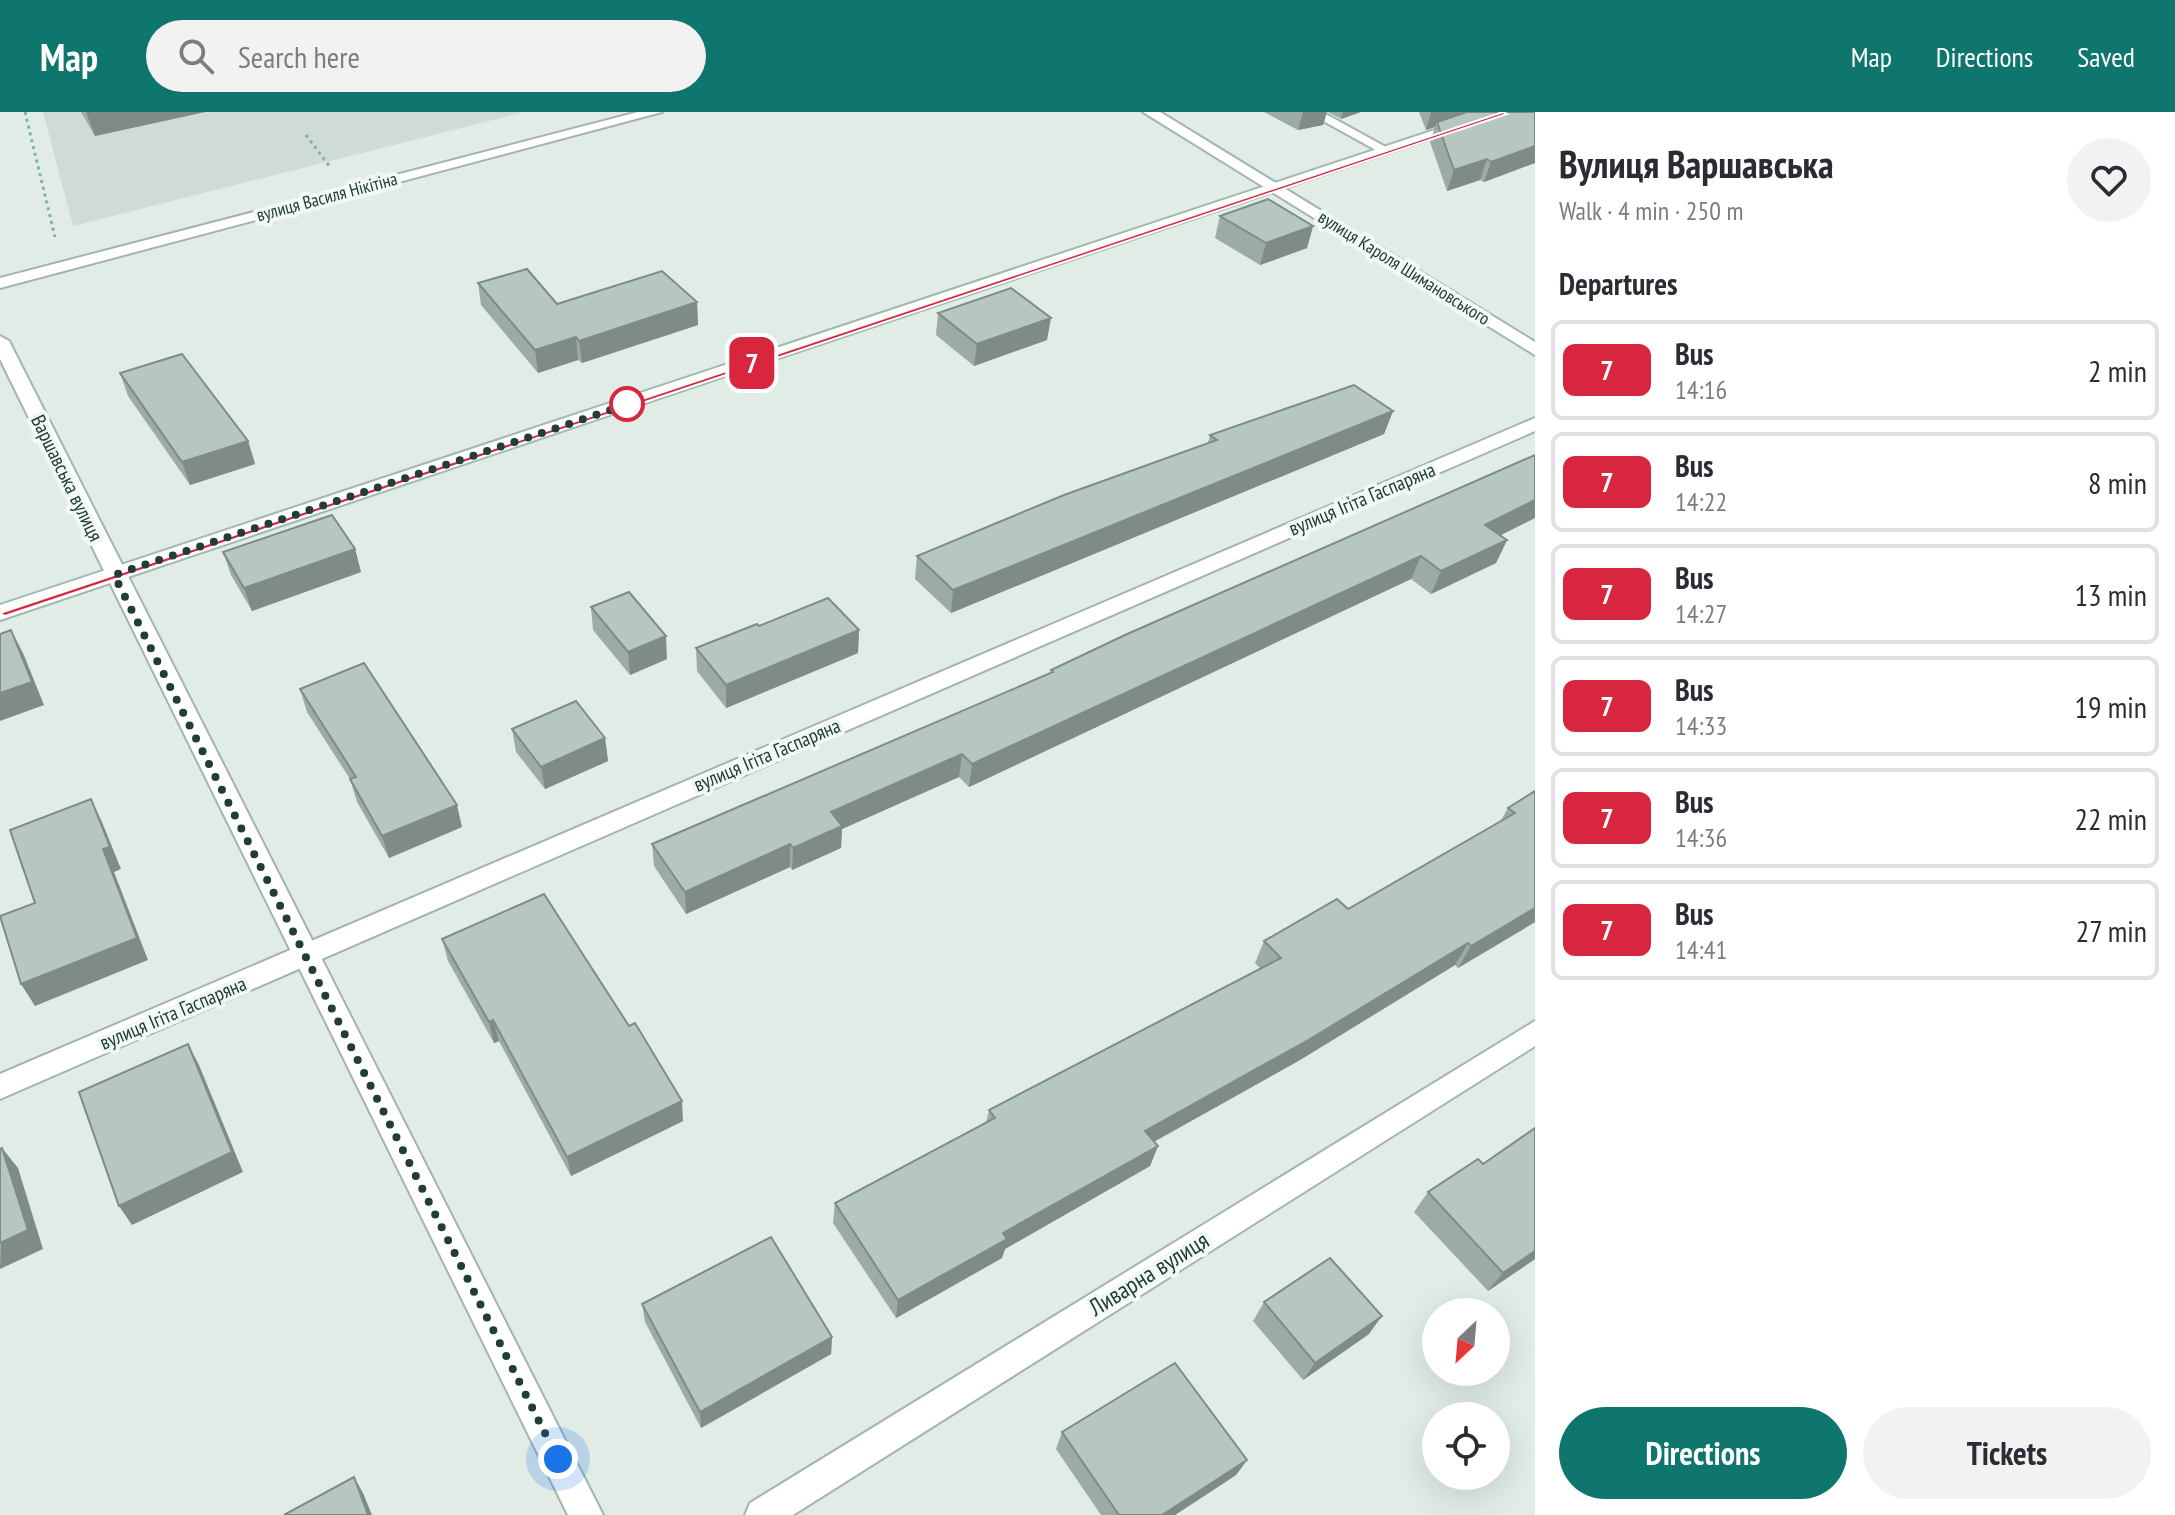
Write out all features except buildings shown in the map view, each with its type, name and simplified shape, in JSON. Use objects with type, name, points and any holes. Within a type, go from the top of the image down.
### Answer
[{"type":"street","name":"вулиця Василя Нікітіна","points":[[0,283],[655,112]]},
{"type":"street","name":"вулиця Кароля Шимановського","points":[[1150,112],[1535,350]]},
{"type":"street","points":[[0,613],[1503,112]]},
{"type":"street","name":"Варшавська вулиця","points":[[0,341],[114,575],[586,1515]]},
{"type":"street","name":"вулиця Ігіта Гаспаряна","points":[[0,1087],[1535,424]]},
{"type":"street","name":"Ливарна вулиця","points":[[762,1515],[1535,1032]]},
{"type":"lane","points":[[1313,112],[1387,151]]},
{"type":"path","points":[[25,112],[55,238]]},
{"type":"path","points":[[306,135],[331,168]]},
{"type":"shaded area","points":[[43,112],[525,112],[73,226]]},
{"type":"bus line","name":"7","points":[[0,613],[1503,112]]},
{"type":"route","points":[[558,1459],[114,575],[632,403],[627,404]]}]
